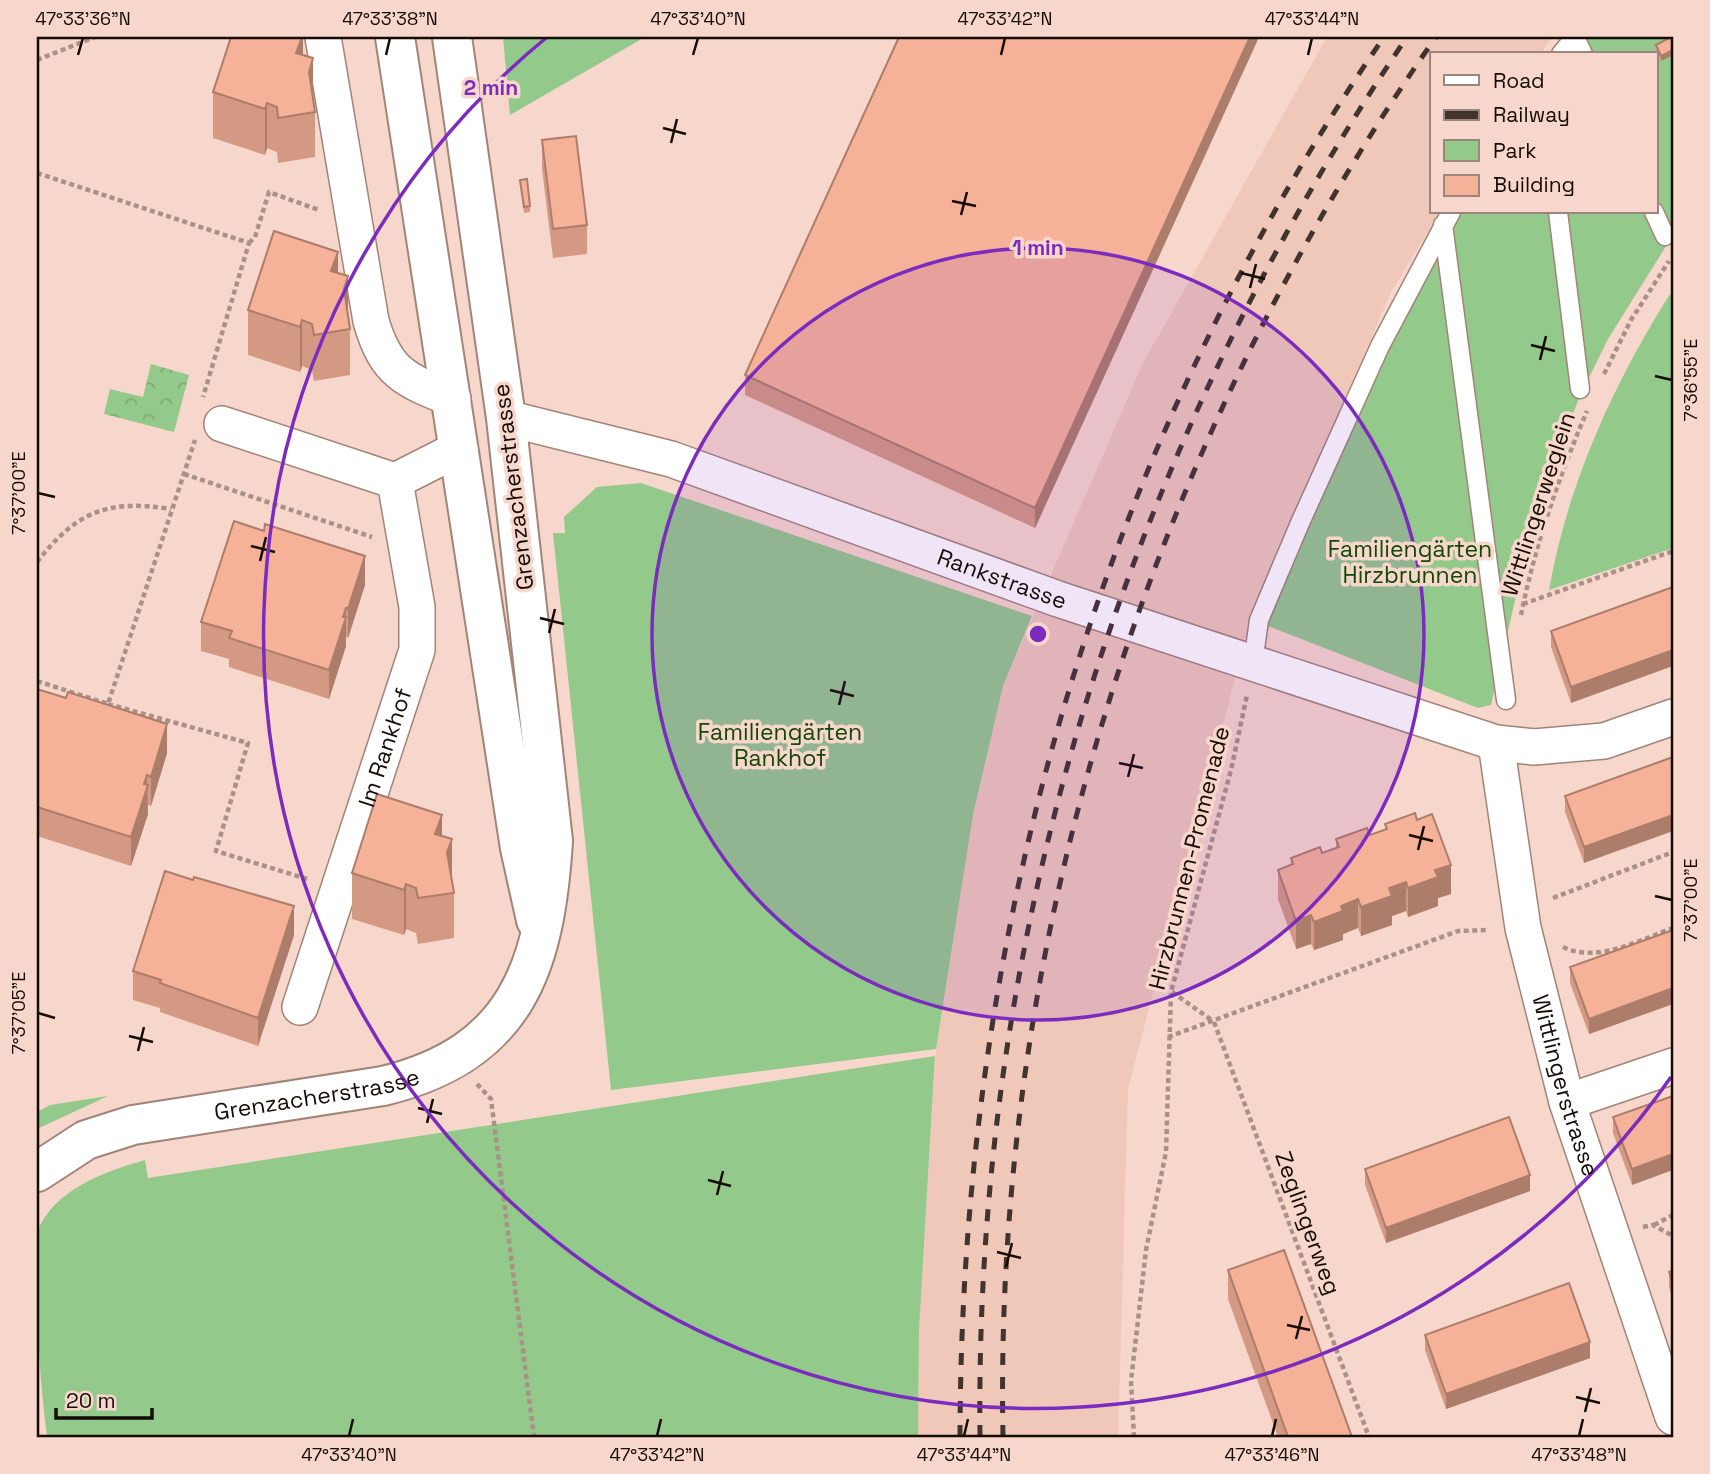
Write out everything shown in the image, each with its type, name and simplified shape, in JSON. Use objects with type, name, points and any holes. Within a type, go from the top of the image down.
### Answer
[{"type":"main road","name":"Grenzacherstrasse","points":[[396,37],[520,848],[541,939]]},
{"type":"main road","name":"Grenzacherstrasse","points":[[37,1172],[86,1140],[133,1125],[383,1086],[422,1077],[455,1060],[489,1034],[512,1005],[531,972],[541,939],[549,892],[553,841],[506,418],[452,37]]},
{"type":"main road","points":[[453,399],[506,418]]},
{"type":"main road","points":[[460,448],[506,418]]},
{"type":"street","points":[[323,37],[371,321],[379,349],[386,361],[401,374],[419,386],[453,399]]},
{"type":"street","name":"Rankstrasse","points":[[506,418],[671,459],[1058,598],[1496,743],[1534,747],[1604,741],[1673,717]]},
{"type":"street","points":[[207,420],[395,481],[460,448]]},
{"type":"street","name":"Im Rankhof","points":[[300,1007],[417,650],[417,607],[395,481]]},
{"type":"street","name":"Wittlingerstrasse","points":[[1496,743],[1523,928],[1567,1102],[1671,1406]]},
{"type":"street","points":[[1567,1102],[1673,1066]]},
{"type":"lane","points":[[1563,52],[1575,37]]},
{"type":"lane","points":[[1558,214],[1585,396]]},
{"type":"lane","points":[[1655,214],[1665,236]]},
{"type":"lane","points":[[1254,663],[1259,620],[1300,523],[1380,346],[1447,218]]},
{"type":"lane","points":[[1447,218],[1506,700]]},
{"type":"path","points":[[37,60],[95,37]]},
{"type":"path","points":[[37,173],[248,243]]},
{"type":"path","points":[[108,704],[171,509],[207,420],[204,387],[248,243],[255,237],[269,192],[323,211]]},
{"type":"path","points":[[1601,379],[1631,320],[1673,254]]},
{"type":"path","name":"Wittlingerweglein","points":[[1520,623],[1532,566],[1585,396]]},
{"type":"path","points":[[184,474],[382,540],[405,538]]},
{"type":"path","points":[[37,562],[60,533],[88,515],[122,506],[171,509]]},
{"type":"path","points":[[1523,604],[1673,551]]},
{"type":"path","name":"Hirzbrunnen-Promenade","points":[[1134,1437],[1131,1381],[1144,1263],[1166,1152],[1171,992],[1202,869],[1231,770],[1254,663]]},
{"type":"path","points":[[37,681],[248,743],[216,851],[337,889]]},
{"type":"path","points":[[1523,928],[1548,900],[1673,852]]},
{"type":"path","points":[[1168,1037],[1458,932],[1523,928],[1570,951],[1606,951],[1673,928]]},
{"type":"path","points":[[1171,992],[1214,1022]]},
{"type":"path","name":"Zeglingerweg","points":[[1214,1022],[1369,1437]]},
{"type":"path","points":[[491,1099],[534,1437]]},
{"type":"path","points":[[1653,1225],[1673,1215]]},
{"type":"shaded area","points":[[1327,37],[1552,37],[1541,52],[1430,52],[1430,214],[1439,214],[1391,292],[1249,625],[1128,1089],[1118,1437],[918,1437],[919,1331],[936,1049],[973,815],[1003,686],[1142,365]]},
{"type":"green space","points":[[503,37],[645,37],[510,115]]},
{"type":"green space","name":"Familiengärten Hirzbrunnen","points":[[1582,37],[1673,37],[1673,235],[1608,339],[1580,396],[1555,458],[1522,570],[1491,705],[1478,708],[1263,624],[1382,350],[1458,214],[1658,214],[1658,52],[1571,52]]},
{"type":"green space","points":[[1670,294],[1673,305],[1673,548],[1549,590],[1568,511],[1595,436],[1649,328]]},
{"type":"green space","points":[[151,364],[189,375],[174,432],[104,414],[110,389],[143,397]]},
{"type":"green space","name":"Familiengärten Rankhof","points":[[641,483],[1032,616],[1003,686],[973,815],[936,1049],[611,1090],[553,533],[565,533],[564,517],[597,487]]},
{"type":"green space","points":[[935,1056],[919,1331],[918,1437],[47,1437],[39,1356],[35,1248],[37,1233],[44,1218],[67,1194],[114,1170],[145,1160],[148,1178]]},
{"type":"green space","points":[[108,1096],[37,1129],[37,1112],[50,1105]]},
{"type":"building","points":[[231,37],[302,37],[296,53],[313,58],[309,72],[315,112],[278,118],[277,107],[267,103],[265,109],[213,92]]},
{"type":"building","points":[[899,37],[1250,37],[1035,508],[745,375]]},
{"type":"building","points":[[1671,37],[1673,50],[1661,56],[1656,45]]},
{"type":"building","points":[[576,136],[587,225],[553,229],[542,140]]},
{"type":"building","points":[[527,179],[530,206],[524,207],[520,180]]},
{"type":"building","points":[[274,231],[338,252],[331,271],[348,276],[344,289],[350,329],[314,335],[312,324],[302,320],[300,327],[248,310]]},
{"type":"building","points":[[234,521],[264,531],[265,524],[365,556],[343,617],[346,617],[329,670],[229,638],[232,631],[201,622]]},
{"type":"building","points":[[1673,587],[1673,650],[1571,687],[1551,631]]},
{"type":"building","points":[[37,689],[66,698],[68,692],[167,724],[151,777],[147,775],[144,784],[148,785],[131,837],[37,807]]},
{"type":"building","points":[[1673,757],[1673,815],[1584,847],[1565,796]]},
{"type":"building","points":[[377,794],[442,815],[435,834],[452,839],[447,852],[454,893],[418,898],[416,888],[406,884],[404,890],[352,873]]},
{"type":"building","points":[[1415,813],[1417,820],[1432,814],[1451,865],[1435,870],[1438,877],[1408,888],[1406,882],[1389,888],[1392,896],[1361,907],[1358,899],[1341,906],[1343,911],[1314,922],[1311,915],[1296,921],[1278,870],[1293,864],[1291,858],[1320,847],[1322,853],[1339,847],[1336,839],[1367,828],[1370,835],[1387,829],[1385,824]]},
{"type":"building","points":[[165,871],[294,906],[258,1018],[133,971]]},
{"type":"building","points":[[1673,930],[1673,988],[1589,1019],[1570,967]]},
{"type":"building","points":[[1673,1096],[1673,1154],[1632,1169],[1613,1117]]},
{"type":"building","points":[[1509,1117],[1530,1175],[1386,1228],[1365,1169]]},
{"type":"building","points":[[1284,1250],[1352,1437],[1288,1437],[1228,1270]]},
{"type":"building","points":[[1569,1283],[1590,1342],[1446,1394],[1425,1335]]},
{"type":"railway","points":[[960,1437],[967,1249],[986,1065],[1019,883],[1065,704],[1124,530],[1197,361],[1283,196],[1384,37]]},
{"type":"railway","points":[[980,1437],[985,1249],[1005,1065],[1038,883],[1086,704],[1146,530],[1220,361],[1307,196],[1407,37]]},
{"type":"railway","points":[[1003,1437],[1007,1251],[1026,1065],[1060,882],[1108,703],[1171,528],[1246,357],[1335,194],[1436,37]]}]
